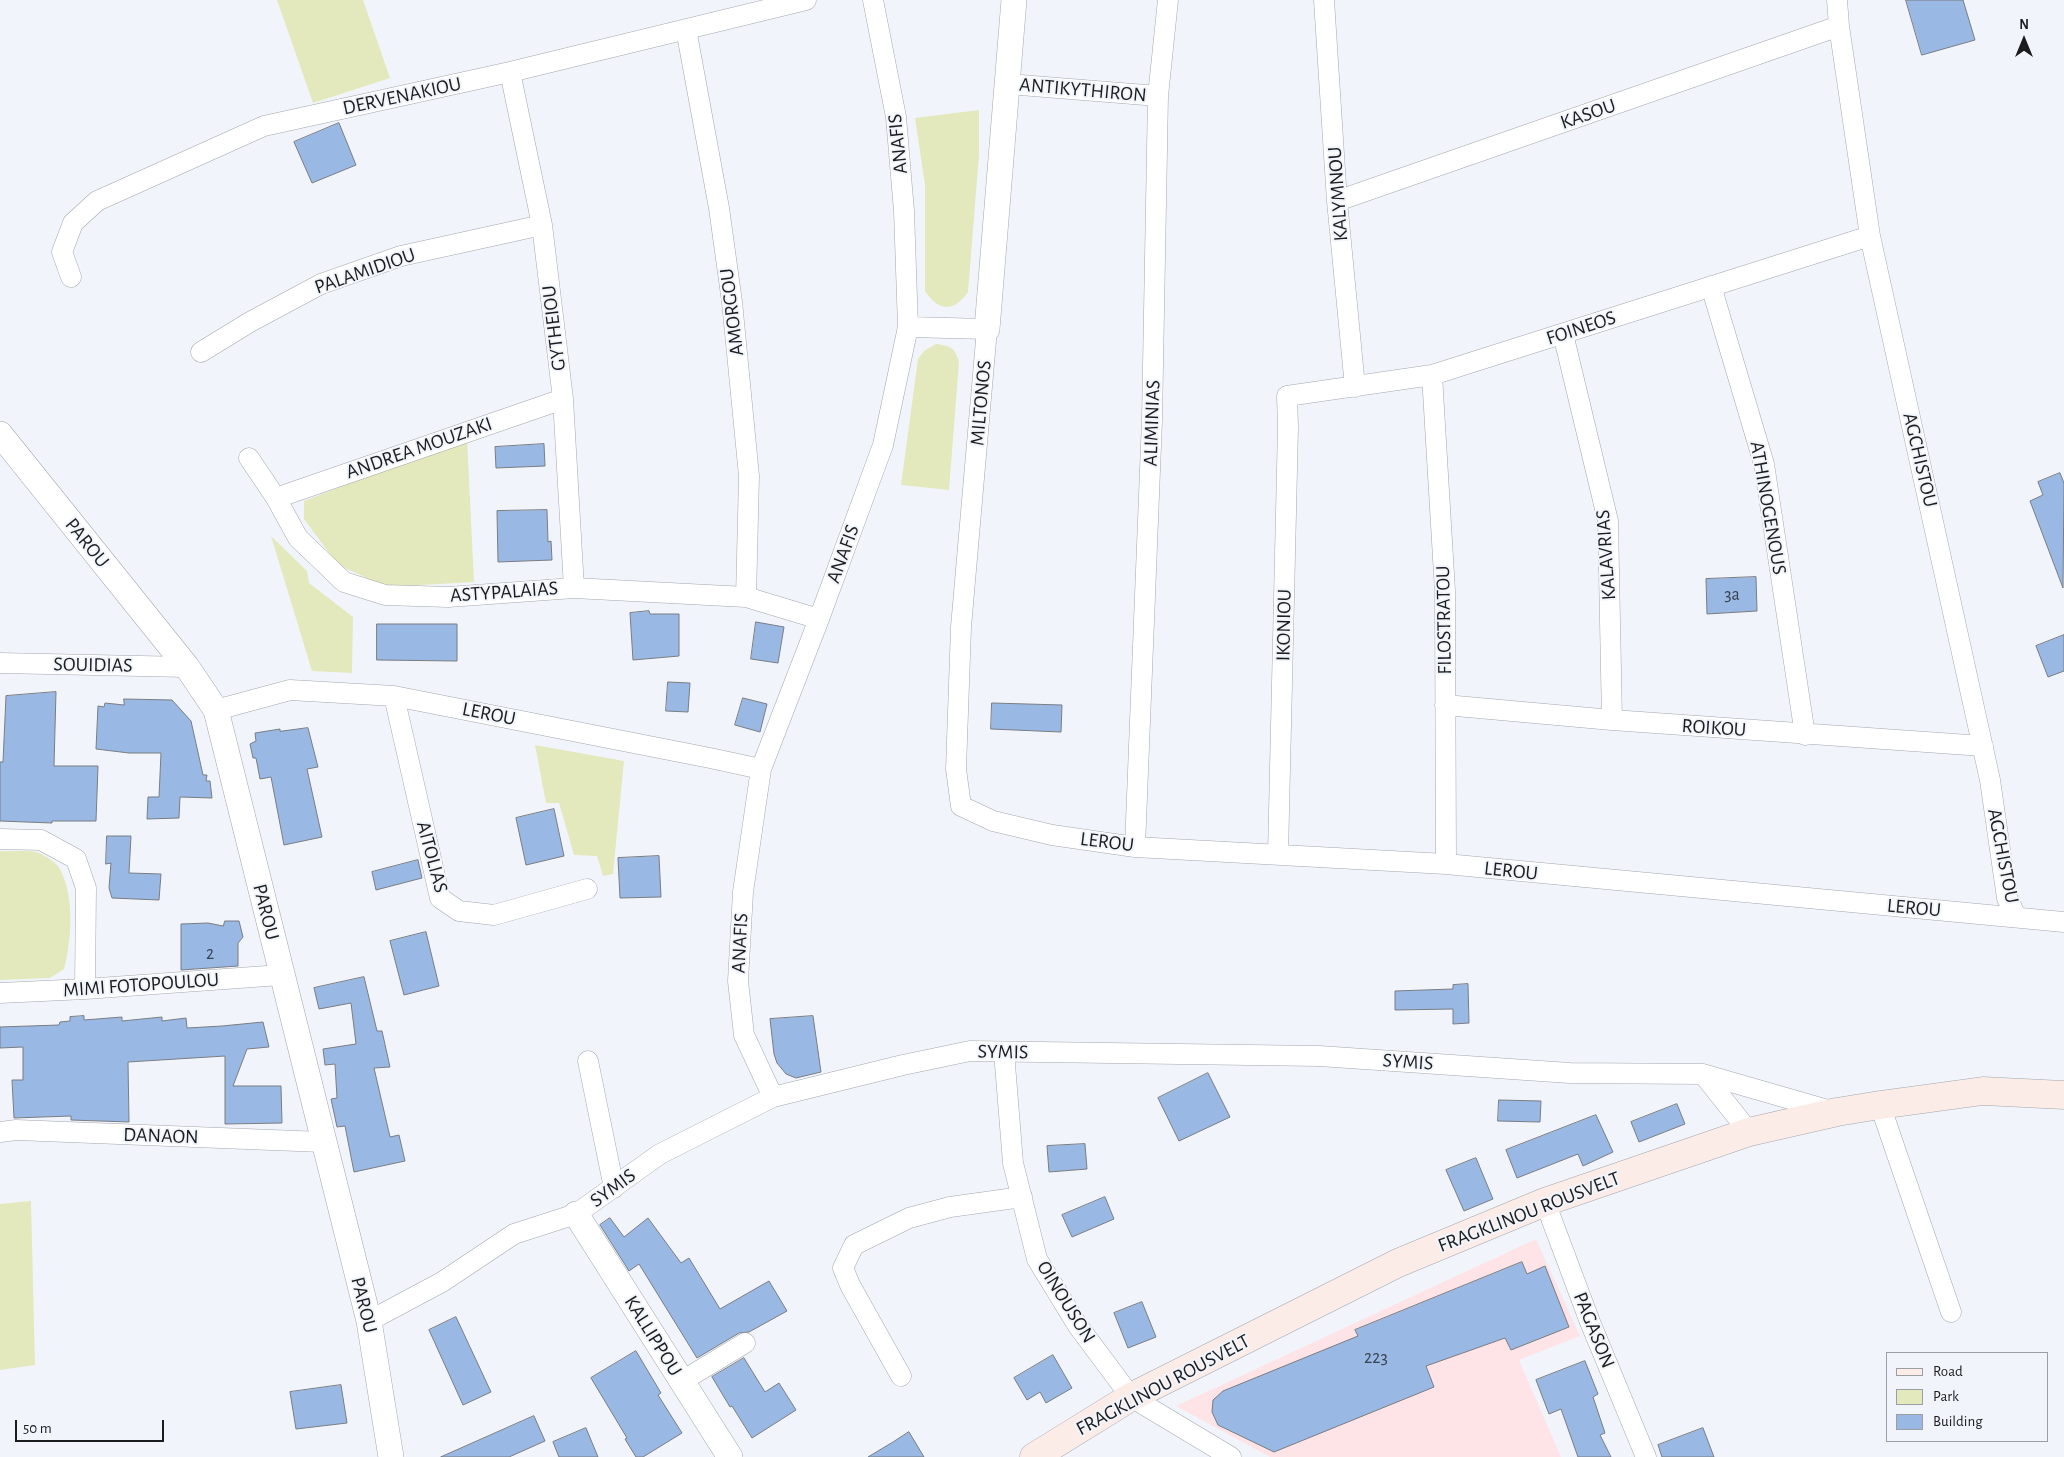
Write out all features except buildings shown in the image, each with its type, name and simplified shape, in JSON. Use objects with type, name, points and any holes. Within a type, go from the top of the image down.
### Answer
[{"type":"main road","name":"FRAGKLINOU ROUSVELT","points":[[1034,1457],[1131,1397],[1398,1263],[1545,1202],[1749,1132],[1837,1112],[1983,1091],[2064,1094]]},
{"type":"street","name":"DERVENAKIOU","points":[[71,277],[62,252],[72,222],[97,201],[264,126],[510,72],[806,0]]},
{"type":"street","name":"ANAFIS","points":[[773,1097],[744,1035],[738,981],[743,892],[761,770],[883,445],[908,327],[904,211],[896,117],[873,0]]},
{"type":"street","name":"MILTONOS","points":[[961,806],[956,769],[961,627],[1014,0]]},
{"type":"street","name":"ALIMINIAS","points":[[1135,846],[1152,420],[1158,96],[1168,0]]},
{"type":"street","name":"KALYMNOU","points":[[1324,0],[1337,201],[1355,387]]},
{"type":"street","name":"AGCHISTOU","points":[[1837,0],[1839,26],[1870,236],[1983,746],[1990,780],[2007,898],[2016,916]]},
{"type":"street","name":"KASOU","points":[[1337,201],[1839,26]]},
{"type":"street","name":"AMORGOU","points":[[686,29],[719,208],[732,302],[749,476],[746,597]]},
{"type":"street","name":"GYTHEIOU","points":[[510,72],[542,225],[563,398],[574,588]]},
{"type":"street","name":"ANTIKYTHIRON","points":[[1008,84],[1158,96]]},
{"type":"street","name":"PALAMIDIOU","points":[[201,352],[250,322],[321,284],[401,256],[542,225]]},
{"type":"street","name":"FOINEOS","points":[[1287,396],[1432,375],[1870,236]]},
{"type":"street","name":"ATHINOGENOUS","points":[[1711,286],[1764,464],[1805,735]]},
{"type":"street","points":[[908,327],[987,329]]},
{"type":"street","name":"KALAVRIAS","points":[[1563,334],[1608,521],[1612,720]]},
{"type":"street","name":"FILOSTRATOU","points":[[1432,375],[1445,591],[1446,864]]},
{"type":"street","name":"IKONIOU","points":[[1278,854],[1288,427],[1287,396]]},
{"type":"street","name":"ANDREA MOUZAKI","points":[[276,498],[563,398]]},
{"type":"street","name":"PAROU","points":[[0,434],[186,667],[216,710],[369,1321],[383,1398],[391,1457]]},
{"type":"street","name":"ASTYPALAIAS","points":[[249,458],[276,498],[298,538],[344,582],[385,595],[448,597],[574,588],[746,597],[819,619]]},
{"type":"street","name":"SOUIDIAS","points":[[0,663],[186,667]]},
{"type":"street","name":"LEROU","points":[[216,710],[290,690],[394,696],[710,758],[761,770]]},
{"type":"street","name":"AITOLIAS","points":[[394,696],[440,898],[459,911],[494,915],[587,889]]},
{"type":"street","name":"ROIKOU","points":[[1445,705],[1805,735],[1983,746]]},
{"type":"street","name":"LEROU","points":[[961,806],[993,821],[1052,835],[1135,846],[1446,864],[2064,922]]},
{"type":"street","points":[[0,839],[41,840],[76,859],[86,888],[85,990]]},
{"type":"street","name":"MIMI FOTOPOULOU","points":[[0,994],[85,990],[281,975]]},
{"type":"street","name":"SYMIS","points":[[369,1321],[442,1282],[514,1234],[576,1214],[660,1154],[773,1097],[903,1065],[970,1051],[1319,1056],[1570,1073],[1703,1074],[1837,1112]]},
{"type":"street","name":"OINOUSON","points":[[1004,1052],[1013,1162],[1037,1259],[1078,1326],[1131,1397],[1231,1457]]},
{"type":"street","points":[[588,1061],[614,1188]]},
{"type":"street","points":[[1703,1074],[1749,1132]]},
{"type":"street","points":[[1880,1105],[1951,1312]]},
{"type":"street","name":"DANAON","points":[[0,1132],[16,1130],[323,1142]]},
{"type":"street","points":[[901,1376],[850,1285],[843,1268],[848,1254],[854,1245],[909,1218],[950,1207],[1022,1197]]},
{"type":"street","name":"PAGASON","points":[[1545,1202],[1590,1322],[1646,1457]]},
{"type":"street","name":"KALLIPPOU","points":[[576,1214],[730,1457]]},
{"type":"street","points":[[682,1381],[745,1343]]},
{"type":"shaded area","points":[[1536,1239],[1580,1336],[1519,1360],[1561,1457],[1270,1457],[1176,1406]]},
{"type":"green space","points":[[277,0],[363,0],[390,78],[313,103]]},
{"type":"green space","points":[[979,110],[979,155],[968,292],[963,299],[952,306],[946,307],[936,303],[925,291],[925,185],[915,118]]},
{"type":"green space","points":[[936,344],[954,350],[959,362],[949,490],[901,485],[918,359],[924,351]]},
{"type":"green space","points":[[467,438],[474,582],[387,587],[338,565],[304,519],[304,501]]},
{"type":"green space","points":[[271,536],[307,571],[309,583],[353,617],[352,673],[312,671]]},
{"type":"green space","points":[[535,745],[624,761],[613,874],[603,876],[597,856],[574,855],[559,803],[546,803]]},
{"type":"green space","points":[[0,851],[39,853],[57,864],[63,877],[69,902],[69,944],[64,969],[50,978],[0,980]]},
{"type":"green space","points":[[31,1201],[35,1365],[0,1370],[0,1204]]}]
